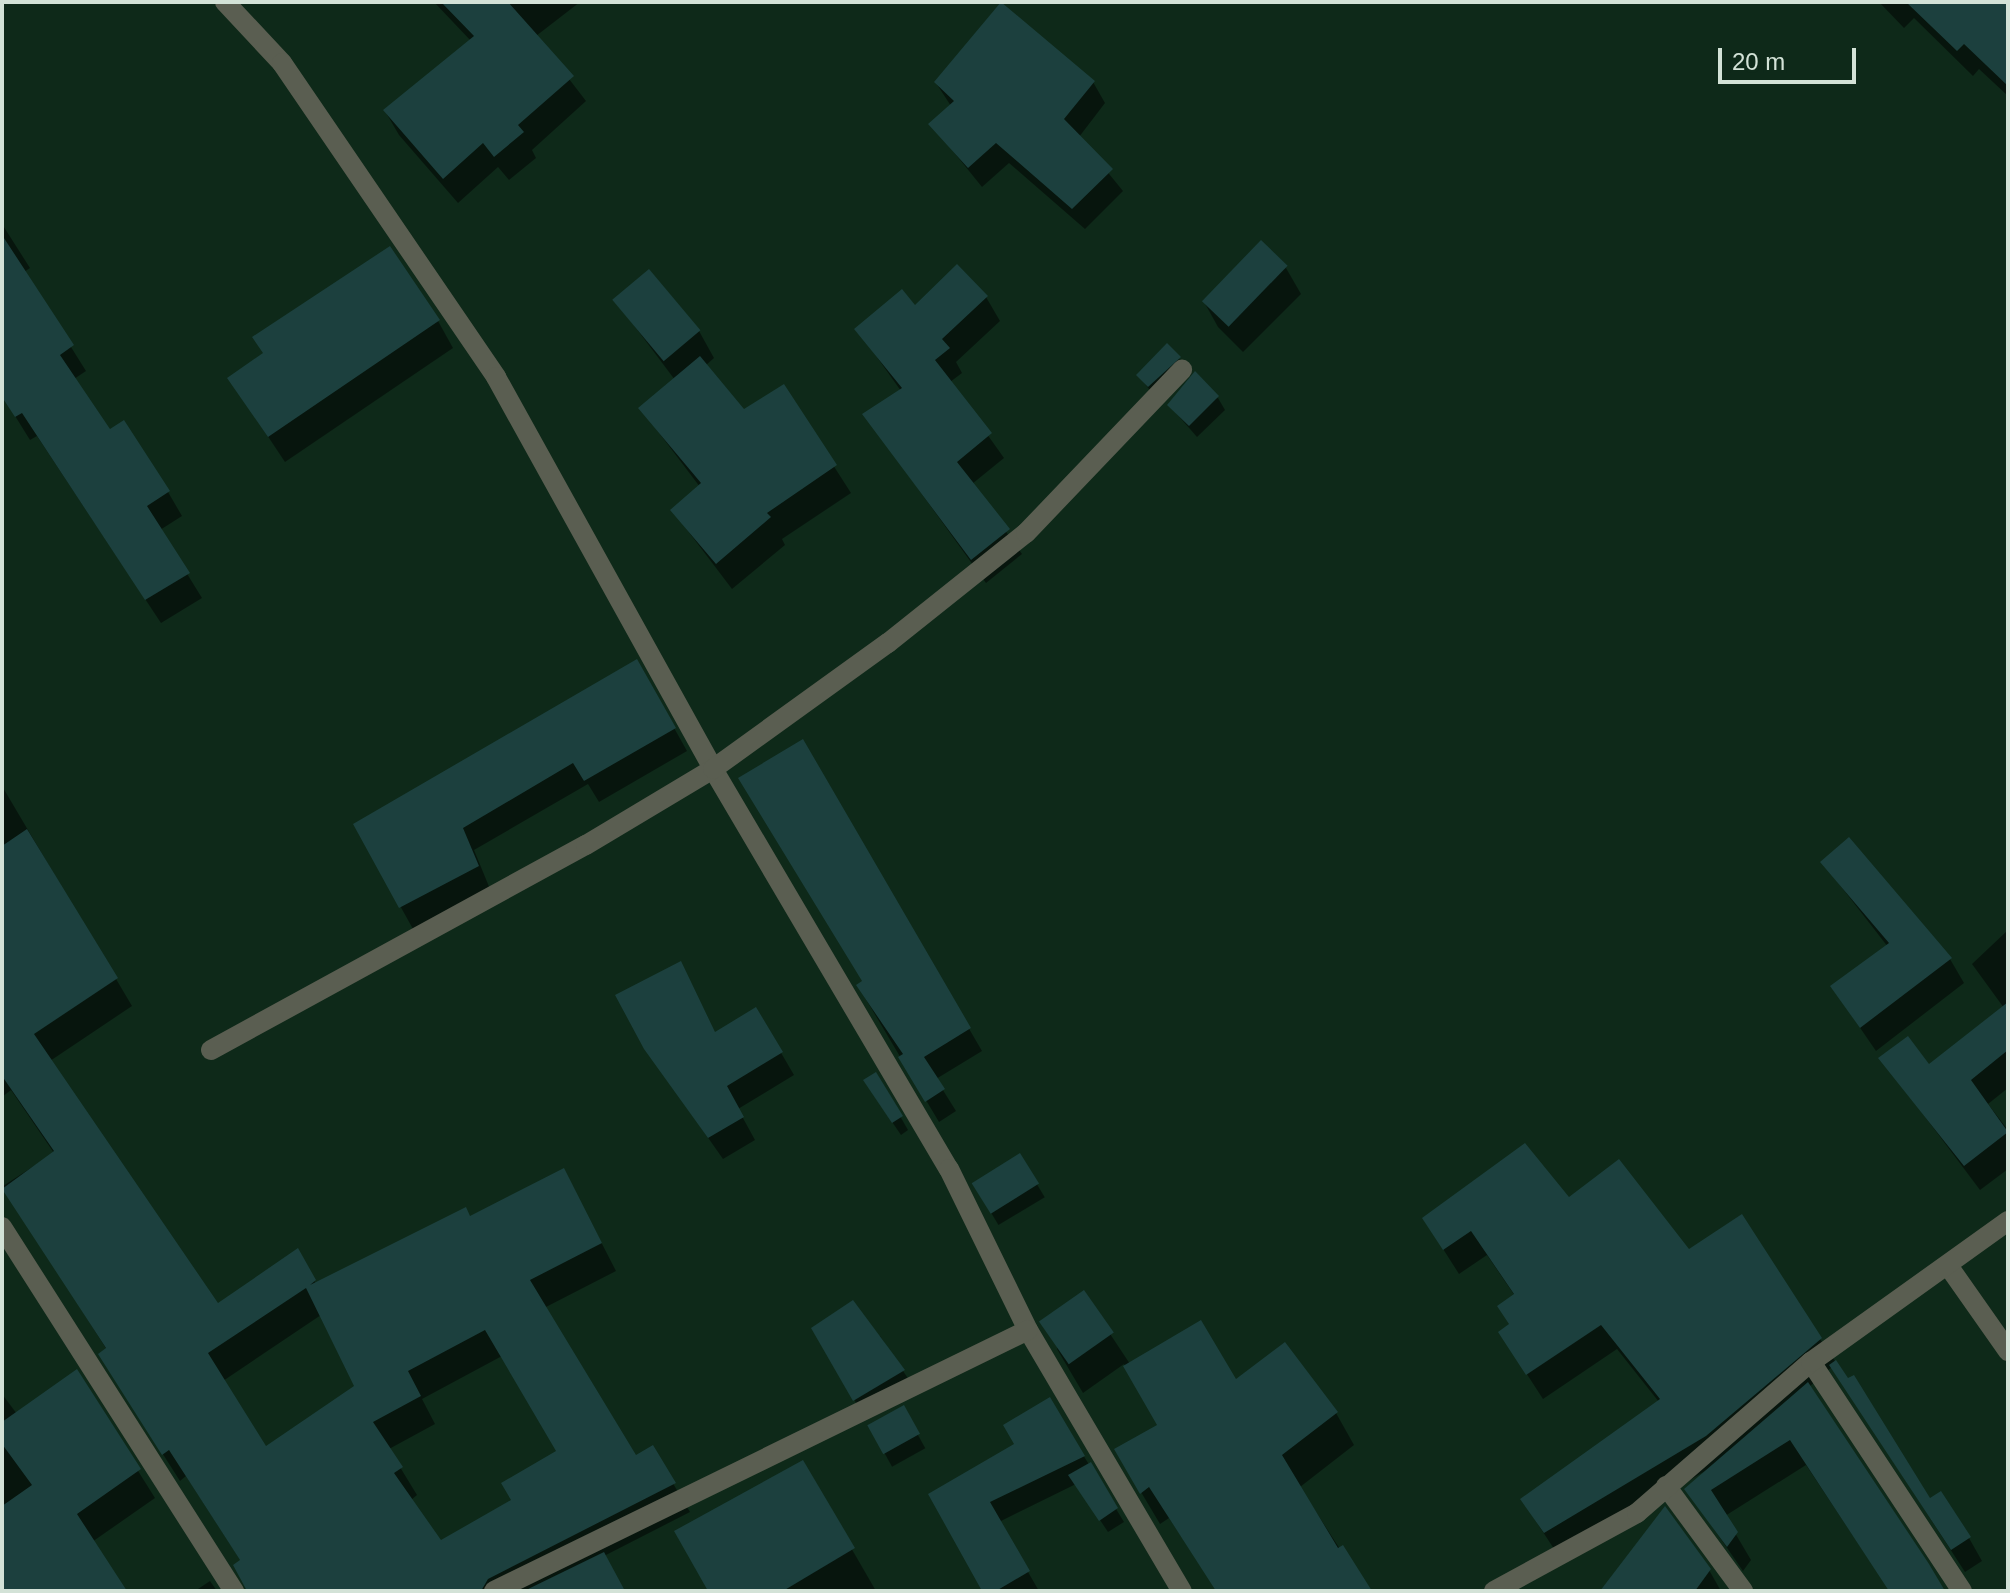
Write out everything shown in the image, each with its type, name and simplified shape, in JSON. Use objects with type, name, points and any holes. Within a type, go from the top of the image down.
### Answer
[{"type":"street","points":[[225,2],[282,63],[496,377],[713,769],[949,1169],[1028,1330],[1182,1591]]},
{"type":"street","points":[[211,1050],[586,845],[713,769],[888,643],[1026,533],[1182,370]]},
{"type":"street","points":[[1494,1591],[1637,1513],[1811,1362],[1949,1267],[2008,1221]]},
{"type":"street","points":[[2,1227],[234,1591]]},
{"type":"street","points":[[1949,1267],[2008,1351]]},
{"type":"street","points":[[494,1591],[1028,1330]]},
{"type":"street","points":[[1811,1362],[1962,1591]]},
{"type":"street","points":[[1666,1486],[1743,1591]]},
{"type":"building","points":[[441,2],[508,2],[574,76],[518,125],[524,132],[494,157],[483,143],[443,179],[383,110],[474,36]]},
{"type":"building","points":[[1001,2],[1095,81],[1064,119],[1113,169],[1072,209],[996,143],[968,168],[928,124],[954,101],[934,82]]},
{"type":"building","points":[[1906,2],[2008,2],[2008,86],[1964,44],[1957,51]]},
{"type":"building","points":[[2,235],[74,345],[60,355],[110,429],[124,420],[170,491],[147,506],[190,573],[145,600],[22,413],[15,417],[2,397]]},
{"type":"building","points":[[1261,240],[1288,266],[1229,327],[1202,301]]},
{"type":"building","points":[[390,246],[440,320],[268,437],[227,378],[263,353],[252,337]]},
{"type":"building","points":[[957,264],[988,296],[942,339],[950,348],[935,360],[992,433],[957,462],[1010,529],[971,560],[862,414],[902,388],[854,329],[902,289],[915,305]]},
{"type":"building","points":[[649,269],[700,330],[664,361],[612,300]]},
{"type":"building","points":[[1167,343],[1181,357],[1148,387],[1136,375]]},
{"type":"building","points":[[700,356],[744,409],[784,384],[837,465],[767,513],[771,517],[716,564],[670,510],[701,483],[638,408]]},
{"type":"building","points":[[1195,371],[1219,396],[1189,426],[1167,405]]},
{"type":"building","points":[[637,659],[676,728],[584,781],[573,763],[463,828],[479,866],[399,908],[353,824]]},
{"type":"building","points":[[803,739],[971,1028],[924,1057],[945,1089],[925,1102],[898,1057],[903,1054],[856,985],[862,981],[738,778]]},
{"type":"building","points":[[27,829],[118,978],[34,1034],[218,1303],[298,1248],[316,1280],[310,1285],[466,1207],[470,1216],[564,1168],[602,1243],[530,1280],[636,1455],[653,1445],[676,1483],[488,1579],[481,1591],[247,1591],[233,1565],[240,1560],[169,1450],[162,1455],[98,1354],[106,1348],[2,1189],[54,1151],[2,1076],[2,846]],"holes":[[[306,1288],[354,1386],[266,1446],[208,1353]],[[485,1330],[556,1451],[501,1483],[511,1500],[441,1540],[394,1473],[403,1467],[373,1422],[421,1396],[408,1371]]]},
{"type":"building","points":[[1849,837],[1952,958],[1860,1028],[1830,986],[1889,943],[1820,862]]},
{"type":"building","points":[[681,961],[715,1032],[756,1007],[783,1052],[727,1086],[744,1117],[708,1138],[644,1049],[615,995]]},
{"type":"building","points":[[2008,1002],[2008,1050],[1971,1080],[2008,1132],[1964,1166],[1878,1058],[1908,1036],[1929,1064]]},
{"type":"building","points":[[876,1072],[903,1116],[892,1123],[863,1080]]},
{"type":"building","points":[[1525,1143],[1569,1197],[1619,1159],[1689,1249],[1742,1214],[1822,1338],[1706,1436],[1544,1533],[1520,1499],[1660,1399],[1601,1325],[1526,1375],[1498,1332],[1509,1324],[1497,1306],[1514,1294],[1471,1231],[1443,1250],[1422,1218]]},
{"type":"building","points":[[1020,1153],[1039,1184],[991,1214],[972,1183]]},
{"type":"building","points":[[1084,1290],[1114,1333],[1069,1364],[1039,1322]]},
{"type":"building","points":[[853,1300],[905,1370],[853,1401],[811,1328]]},
{"type":"building","points":[[1201,1320],[1236,1379],[1285,1342],[1338,1412],[1282,1455],[1338,1548],[1343,1545],[1372,1591],[1216,1591],[1149,1487],[1140,1494],[1114,1449],[1157,1425],[1123,1366]]},
{"type":"building","points":[[1836,1360],[1848,1378],[1854,1375],[1930,1498],[1941,1491],[1971,1537],[1951,1550],[1829,1365]]},
{"type":"building","points":[[77,1369],[141,1469],[77,1514],[127,1591],[2,1591],[2,1506],[32,1485],[2,1444],[2,1422]]},
{"type":"building","points":[[1808,1382],[1945,1591],[1889,1591],[1790,1440],[1711,1490],[1738,1532],[1727,1547],[1684,1489]]},
{"type":"building","points":[[1050,1397],[1085,1456],[990,1502],[1030,1571],[996,1591],[982,1591],[928,1494],[1014,1444],[1003,1425]]},
{"type":"building","points":[[904,1405],[920,1434],[883,1454],[867,1425]]},
{"type":"building","points":[[803,1460],[855,1548],[783,1591],[708,1591],[674,1531]]},
{"type":"building","points":[[1091,1462],[1118,1508],[1099,1521],[1068,1475]]},
{"type":"building","points":[[1665,1506],[1711,1569],[1695,1591],[1600,1591]]},
{"type":"building","points":[[604,1552],[625,1591],[524,1591]]}]
